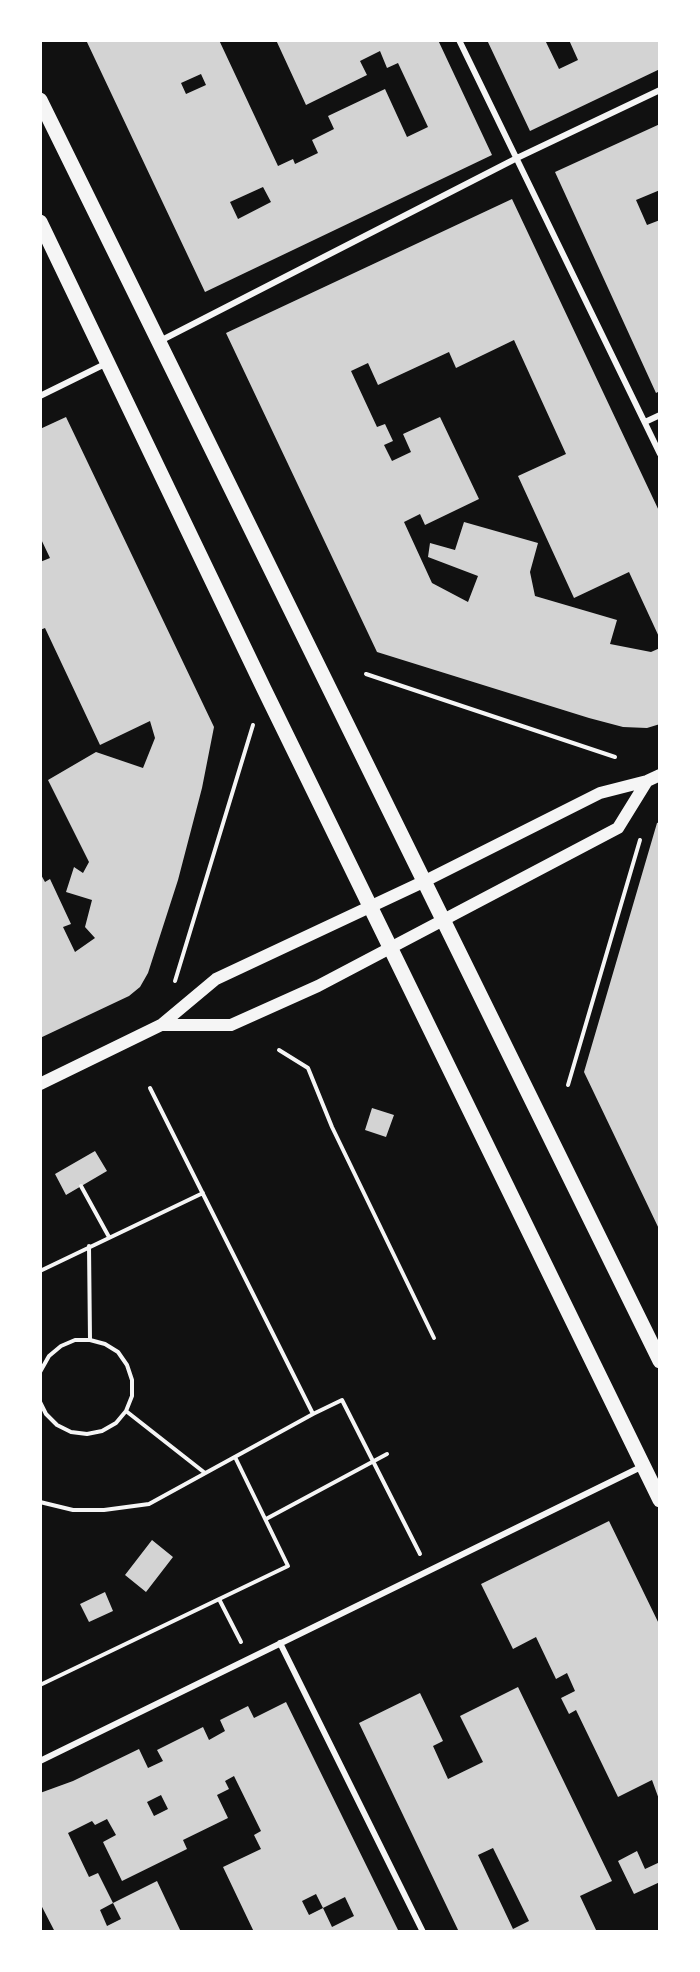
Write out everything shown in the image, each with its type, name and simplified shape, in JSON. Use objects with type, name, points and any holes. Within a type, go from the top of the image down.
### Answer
[{"type":"main road","points":[[40,100],[445,919],[660,1361]]},
{"type":"main road","points":[[40,222],[390,949],[660,1500]]},
{"type":"main road","points":[[40,1084],[161,1025],[216,979],[370,907],[600,792],[647,781],[660,775]]},
{"type":"main road","points":[[161,1025],[231,1025],[318,986],[618,828],[647,781]]},
{"type":"street","points":[[459,40],[660,454]]},
{"type":"street","points":[[160,341],[517,158],[660,90]]},
{"type":"street","points":[[40,396],[108,363]]},
{"type":"street","points":[[645,422],[660,415]]},
{"type":"street","points":[[40,1761],[643,1466]]},
{"type":"street","points":[[280,1643],[423,1932]]},
{"type":"path","points":[[366,674],[615,757]]},
{"type":"path","points":[[161,1025],[264,689]]},
{"type":"path","points":[[568,1085],[642,836]]},
{"type":"path","points":[[279,1050],[308,1068],[332,1127],[434,1338]]},
{"type":"path","points":[[150,1088],[314,1414]]},
{"type":"path","points":[[81,1186],[109,1237]]},
{"type":"path","points":[[40,1271],[202,1193]]},
{"type":"path","points":[[89,1246],[90,1340]]},
{"type":"path","points":[[40,1371],[49,1356],[61,1346],[75,1341],[90,1340],[105,1344],[118,1352],[127,1365],[132,1380],[132,1396],[126,1411],[116,1423],[102,1431],[87,1434],[71,1432],[57,1425],[42,1408],[40,1402]]},
{"type":"path","points":[[40,1502],[73,1510],[104,1510],[149,1504],[342,1400],[429,1571]]},
{"type":"path","points":[[126,1411],[205,1473]]},
{"type":"path","points":[[266,1520],[387,1454]]},
{"type":"path","points":[[40,1685],[288,1566],[235,1456]]},
{"type":"path","points":[[219,1599],[249,1659]]},
{"type":"building","points":[[86,40],[219,40],[278,166],[293,159],[295,164],[318,153],[312,140],[334,129],[328,116],[385,89],[407,137],[428,127],[398,63],[387,68],[380,51],[360,61],[367,75],[306,105],[276,40],[438,40],[492,155],[205,292]],"holes":[[[201,74],[206,85],[186,94],[181,83]],[[263,187],[271,202],[238,219],[230,202]]]},
{"type":"building","points":[[487,40],[545,40],[559,69],[578,60],[569,40],[660,40],[660,69],[530,131]]},
{"type":"building","points":[[660,124],[660,190],[636,200],[647,225],[660,220],[660,391],[656,393],[555,172]]},
{"type":"building","points":[[512,199],[660,513],[660,639],[629,572],[574,598],[518,476],[566,454],[514,340],[456,368],[449,352],[378,385],[368,363],[351,371],[377,427],[385,424],[393,441],[384,445],[392,461],[411,452],[403,434],[440,417],[479,499],[425,525],[420,514],[404,522],[432,583],[468,602],[478,576],[428,557],[430,543],[455,550],[464,522],[538,543],[530,572],[535,596],[617,620],[610,644],[651,652],[660,648],[660,724],[647,728],[623,727],[589,718],[377,652],[226,333]]},
{"type":"building","points":[[66,417],[214,727],[202,788],[178,880],[148,973],[140,987],[129,996],[40,1038],[40,873],[45,882],[50,879],[71,924],[63,927],[75,952],[95,938],[85,927],[92,900],[66,892],[74,867],[83,873],[89,862],[48,780],[96,752],[143,768],[155,738],[150,721],[100,745],[45,628],[40,630],[40,562],[50,558],[40,537],[40,429]]},
{"type":"building","points":[[660,822],[660,1231],[584,1072],[657,823]]},
{"type":"building","points":[[372,1108],[394,1115],[386,1137],[365,1130]]},
{"type":"building","points":[[95,1151],[107,1171],[66,1195],[55,1174]]},
{"type":"building","points":[[609,1521],[660,1626],[660,1802],[652,1780],[618,1797],[576,1710],[569,1714],[561,1698],[575,1691],[567,1673],[556,1679],[536,1637],[513,1649],[481,1584]]},
{"type":"building","points":[[152,1540],[173,1557],[146,1592],[125,1575]]},
{"type":"building","points":[[105,1592],[113,1611],[89,1622],[80,1604]]},
{"type":"building","points":[[518,1687],[612,1881],[580,1896],[597,1932],[459,1932],[359,1723],[420,1693],[443,1741],[433,1746],[448,1779],[483,1762],[460,1716]],"holes":[[[493,1848],[529,1921],[513,1929],[478,1855]]]},
{"type":"building","points":[[286,1702],[399,1932],[254,1932],[223,1867],[261,1849],[254,1835],[261,1831],[234,1776],[225,1781],[229,1789],[217,1795],[228,1818],[183,1840],[187,1849],[122,1881],[103,1842],[116,1835],[107,1819],[95,1825],[92,1821],[68,1833],[89,1877],[98,1873],[113,1903],[157,1881],[181,1932],[55,1932],[40,1903],[40,1793],[73,1781],[139,1749],[148,1768],[163,1761],[157,1750],[203,1727],[209,1740],[225,1731],[220,1720],[248,1706],[254,1718]],"holes":[[[161,1795],[168,1809],[154,1816],[147,1802]],[[316,1894],[323,1908],[309,1915],[302,1901]],[[345,1897],[354,1916],[332,1927],[323,1908]],[[113,1903],[121,1919],[107,1926],[100,1910]]]},
{"type":"building","points":[[637,1851],[645,1869],[660,1862],[660,1882],[634,1894],[618,1861]]}]
